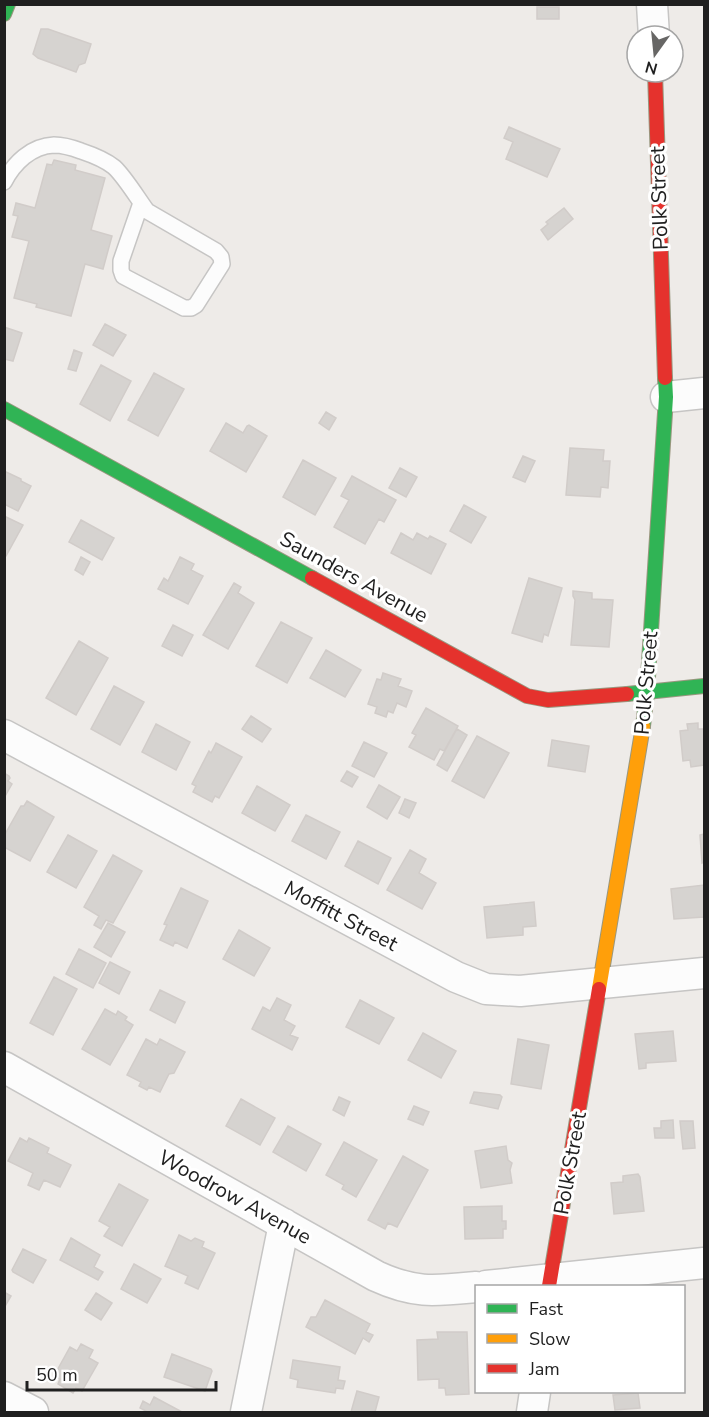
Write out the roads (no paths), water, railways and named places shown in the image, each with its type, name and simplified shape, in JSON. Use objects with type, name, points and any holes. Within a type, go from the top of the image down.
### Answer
[{"type":"street","points":[[4,14],[8,4]]},
{"type":"street","points":[[652,4],[653,24]]},
{"type":"street","name":"Polk Street","points":[[550,1283],[647,693],[666,397],[655,84]]},
{"type":"street","points":[[666,397],[705,393]]},
{"type":"street","name":"Saunders Avenue","points":[[4,409],[526,696],[548,700],[647,693],[705,686]]},
{"type":"street","name":"Moffitt Street","points":[[4,735],[456,977],[486,989],[520,991],[705,973]]},
{"type":"street","name":"Woodrow Avenue","points":[[4,1067],[393,1284],[433,1291],[475,1287]]},
{"type":"street","points":[[246,1413],[284,1224]]},
{"type":"street","points":[[518,1285],[705,1263]]},
{"type":"street","points":[[532,1413],[534,1393]]},
{"type":"street","points":[[4,1397],[33,1413]]},
{"type":"lane","points":[[4,182],[10,170],[22,158],[37,149],[54,145],[99,157],[115,168],[147,211],[216,251],[221,257],[222,264],[196,305],[191,309],[184,308],[123,276],[121,261],[141,203]]}]
